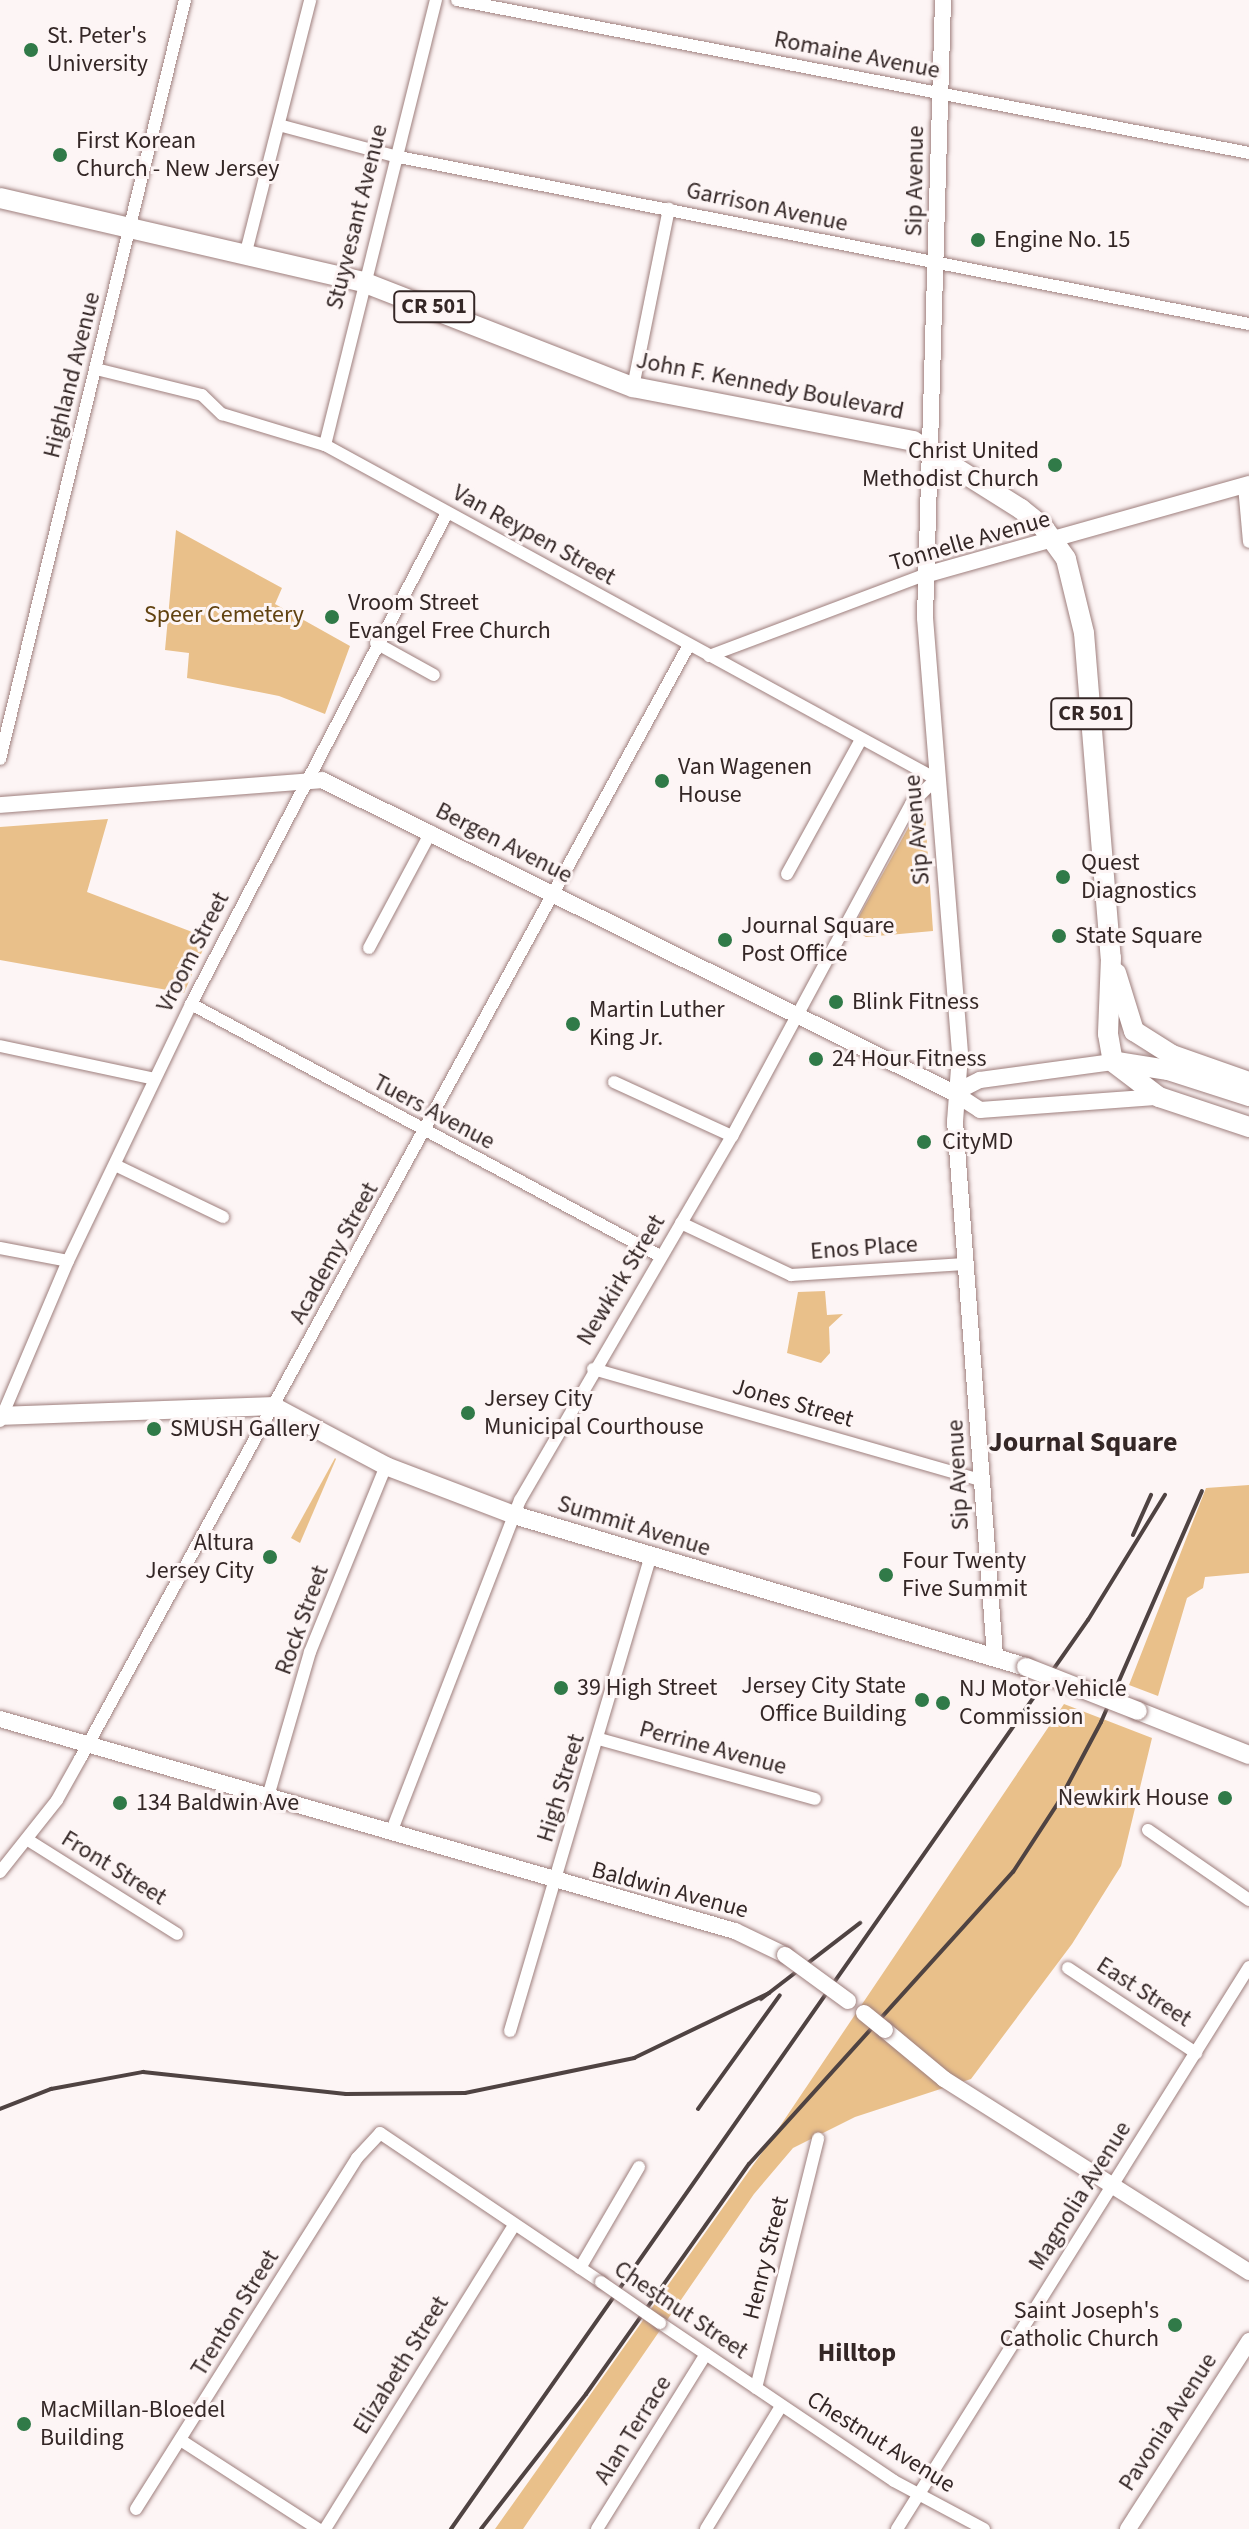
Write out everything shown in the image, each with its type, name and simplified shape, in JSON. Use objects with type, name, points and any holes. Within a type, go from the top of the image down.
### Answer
[{"type":"main road","name":"John F. Kennedy Boulevard","points":[[0,198],[246,252],[363,282],[633,387],[913,441],[1021,509],[1066,559],[1084,633],[1111,958],[1108,1034],[1113,1062]]},
{"type":"main road","name":"John F. Kennedy Boulevard","points":[[1111,958],[1134,1031],[1172,1055],[1249,1082]]},
{"type":"main road","points":[[1113,1062],[1168,1070],[1249,1096]]},
{"type":"main road","points":[[1113,1062],[1159,1097],[1249,1127]]},
{"type":"main road","points":[[0,1418],[273,1406]]},
{"type":"main road","name":"Summit Avenue","points":[[273,1406],[386,1466],[514,1515],[995,1655],[1249,1755]]},
{"type":"street","name":"Highland Avenue","points":[[0,759],[185,0]]},
{"type":"street","points":[[246,252],[310,0]]},
{"type":"street","name":"Stuyvesant Avenue","points":[[325,445],[394,156],[436,0]]},
{"type":"street","name":"Romaine Avenue","points":[[457,0],[1249,153]]},
{"type":"street","name":"Sip Avenue","points":[[943,0],[938,264],[925,575],[936,779],[960,1055],[954,1093],[965,1264],[995,1655]]},
{"type":"street","name":"Garrison Avenue","points":[[279,125],[394,156],[1249,324]]},
{"type":"street","points":[[633,387],[669,209]]},
{"type":"street","name":"Van Reypen Street","points":[[96,369],[202,395],[222,414],[325,445],[860,741],[936,779]]},
{"type":"street","points":[[1246,485],[1249,542]]},
{"type":"street","name":"Tonnelle Avenue","points":[[709,656],[925,575],[1054,543],[1246,485]]},
{"type":"street","name":"Vroom Street","points":[[0,1418],[68,1261],[191,1004],[305,779],[447,513]]},
{"type":"street","points":[[376,643],[434,675]]},
{"type":"street","name":"Academy Street","points":[[0,1872],[28,1840],[89,1743],[426,1133],[550,894],[689,645]]},
{"type":"street","points":[[787,874],[860,741]]},
{"type":"street","name":"Newkirk Street","points":[[392,1830],[514,1515],[658,1255],[681,1223],[732,1136],[911,804],[936,779]]},
{"type":"street","name":"Bergen Avenue","points":[[0,805],[322,780],[431,832],[796,1018],[954,1093],[980,1110],[1159,1097]]},
{"type":"street","points":[[369,948],[431,832]]},
{"type":"street","name":"Tuers Avenue","points":[[191,1004],[658,1255]]},
{"type":"street","points":[[0,1046],[155,1079]]},
{"type":"street","points":[[954,1093],[980,1080],[1113,1062]]},
{"type":"street","points":[[614,1082],[732,1136]]},
{"type":"street","points":[[115,1165],[223,1217]]},
{"type":"street","name":"Enos Place","points":[[681,1223],[791,1275],[965,1264]]},
{"type":"street","points":[[0,1248],[68,1261]]},
{"type":"street","name":"Jones Street","points":[[593,1369],[981,1480]]},
{"type":"street","name":"Rock Street","points":[[269,1793],[310,1652],[386,1466]]},
{"type":"street","name":"High Street","points":[[510,2031],[599,1739],[650,1557]]},
{"type":"street","name":"Baldwin Avenue","points":[[0,1719],[269,1793],[556,1883],[735,1931],[785,1955],[864,2013],[944,2079],[1249,2272]]},
{"type":"street","name":"Perrine Avenue","points":[[599,1739],[815,1799]]},
{"type":"street","points":[[1148,1830],[1249,1900]]},
{"type":"street","name":"Front Street","points":[[28,1840],[177,1934]]},
{"type":"street","name":"Magnolia Avenue","points":[[897,2529],[1249,1967]]},
{"type":"street","name":"East Street","points":[[1068,1968],[1196,2053]]},
{"type":"street","name":"Trenton Street","points":[[136,2509],[182,2441],[370,2140],[380,2133],[514,2225]]},
{"type":"street","name":"Henry Street","points":[[756,2388],[818,2139]]},
{"type":"street","points":[[514,2225],[580,2268],[639,2167]]},
{"type":"street","name":"Elizabeth Street","points":[[325,2529],[514,2225]]},
{"type":"street","name":"Chestnut Street","points":[[580,2268],[756,2388]]},
{"type":"street","name":"Pavonia Avenue","points":[[1128,2529],[1249,2341]]},
{"type":"street","name":"Alan Terrace","points":[[597,2529],[706,2354]]},
{"type":"street","name":"Chestnut Avenue","points":[[756,2388],[920,2494],[984,2529]]},
{"type":"street","points":[[706,2529],[781,2406]]},
{"type":"street","points":[[182,2441],[318,2529]]},
{"type":"green space","name":"Speer Cemetery","points":[[176,530],[282,588],[275,604],[350,646],[325,714],[279,696],[187,678],[189,653],[165,650]]},
{"type":"green space","points":[[917,812],[925,813],[933,931],[866,937],[852,929]]},
{"type":"green space","points":[[108,819],[87,892],[208,938],[184,993],[0,960],[0,827]]},
{"type":"green space","points":[[825,1291],[827,1315],[843,1314],[829,1327],[830,1353],[821,1363],[787,1353],[798,1292]]},
{"type":"green space","points":[[336,1459],[300,1543],[291,1538]]},
{"type":"green space","points":[[1249,1485],[1249,1573],[1205,1577],[1203,1588],[1187,1598],[1158,1696],[1129,1685],[1206,1488]]},
{"type":"green space","points":[[1064,1704],[1152,1738],[1121,1866],[1072,1944],[971,2079],[855,2117],[793,2148],[754,2194],[523,2529],[495,2529],[768,2144]]},
{"type":"railway","points":[[481,2529],[586,2394],[749,2164],[1013,1872],[1058,1803],[1101,1722],[1202,1491]]},
{"type":"railway","points":[[1133,1535],[1151,1495]]},
{"type":"railway","points":[[451,2529],[1088,1620],[1165,1495]]},
{"type":"railway","points":[[761,1999],[860,1923]]},
{"type":"railway","points":[[0,2109],[51,2089],[143,2072],[346,2094],[465,2093],[634,2058],[769,1993]]},
{"type":"railway","points":[[698,2109],[780,1995]]},
{"type":"place","name":"St. Peter's University","points":[[31,50]]},
{"type":"place","name":"First Korean Church - New Jersey","points":[[60,155]]},
{"type":"place","name":"Engine No. 15","points":[[978,240]]},
{"type":"place","name":"Christ United Methodist Church","points":[[1055,465]]},
{"type":"place","name":"Vroom Street Evangel Free Church","points":[[332,617]]},
{"type":"place","name":"Van Wagenen House","points":[[662,781]]},
{"type":"place","name":"Quest Diagnostics","points":[[1063,877]]},
{"type":"place","name":"State Square","points":[[1059,936]]},
{"type":"place","name":"Journal Square Post Office","points":[[725,940]]},
{"type":"place","name":"Blink Fitness","points":[[836,1002]]},
{"type":"place","name":"Martin Luther King Jr.","points":[[573,1024]]},
{"type":"place","name":"24 Hour Fitness","points":[[816,1059]]},
{"type":"place","name":"CityMD","points":[[924,1142]]},
{"type":"place","name":"Jersey City Municipal Courthouse","points":[[468,1413]]},
{"type":"place","name":"SMUSH Gallery","points":[[154,1429]]},
{"type":"place","name":"Altura Jersey City","points":[[270,1557]]},
{"type":"place","name":"Four Twenty Five Summit","points":[[886,1575]]},
{"type":"place","name":"39 High Street","points":[[561,1688]]},
{"type":"place","name":"Jersey City State Office Building","points":[[922,1700]]},
{"type":"place","name":"NJ Motor Vehicle Commission","points":[[943,1703]]},
{"type":"place","name":"Newkirk House","points":[[1225,1798]]},
{"type":"place","name":"134 Baldwin Ave","points":[[120,1803]]},
{"type":"place","name":"Saint Joseph's Catholic Church","points":[[1175,2325]]},
{"type":"place","name":"MacMillan-Bloedel Building","points":[[24,2424]]},
{"type":"district","name":"Journal Square","points":[[1083,1442]]},
{"type":"district","name":"Hilltop","points":[[857,2353]]}]
